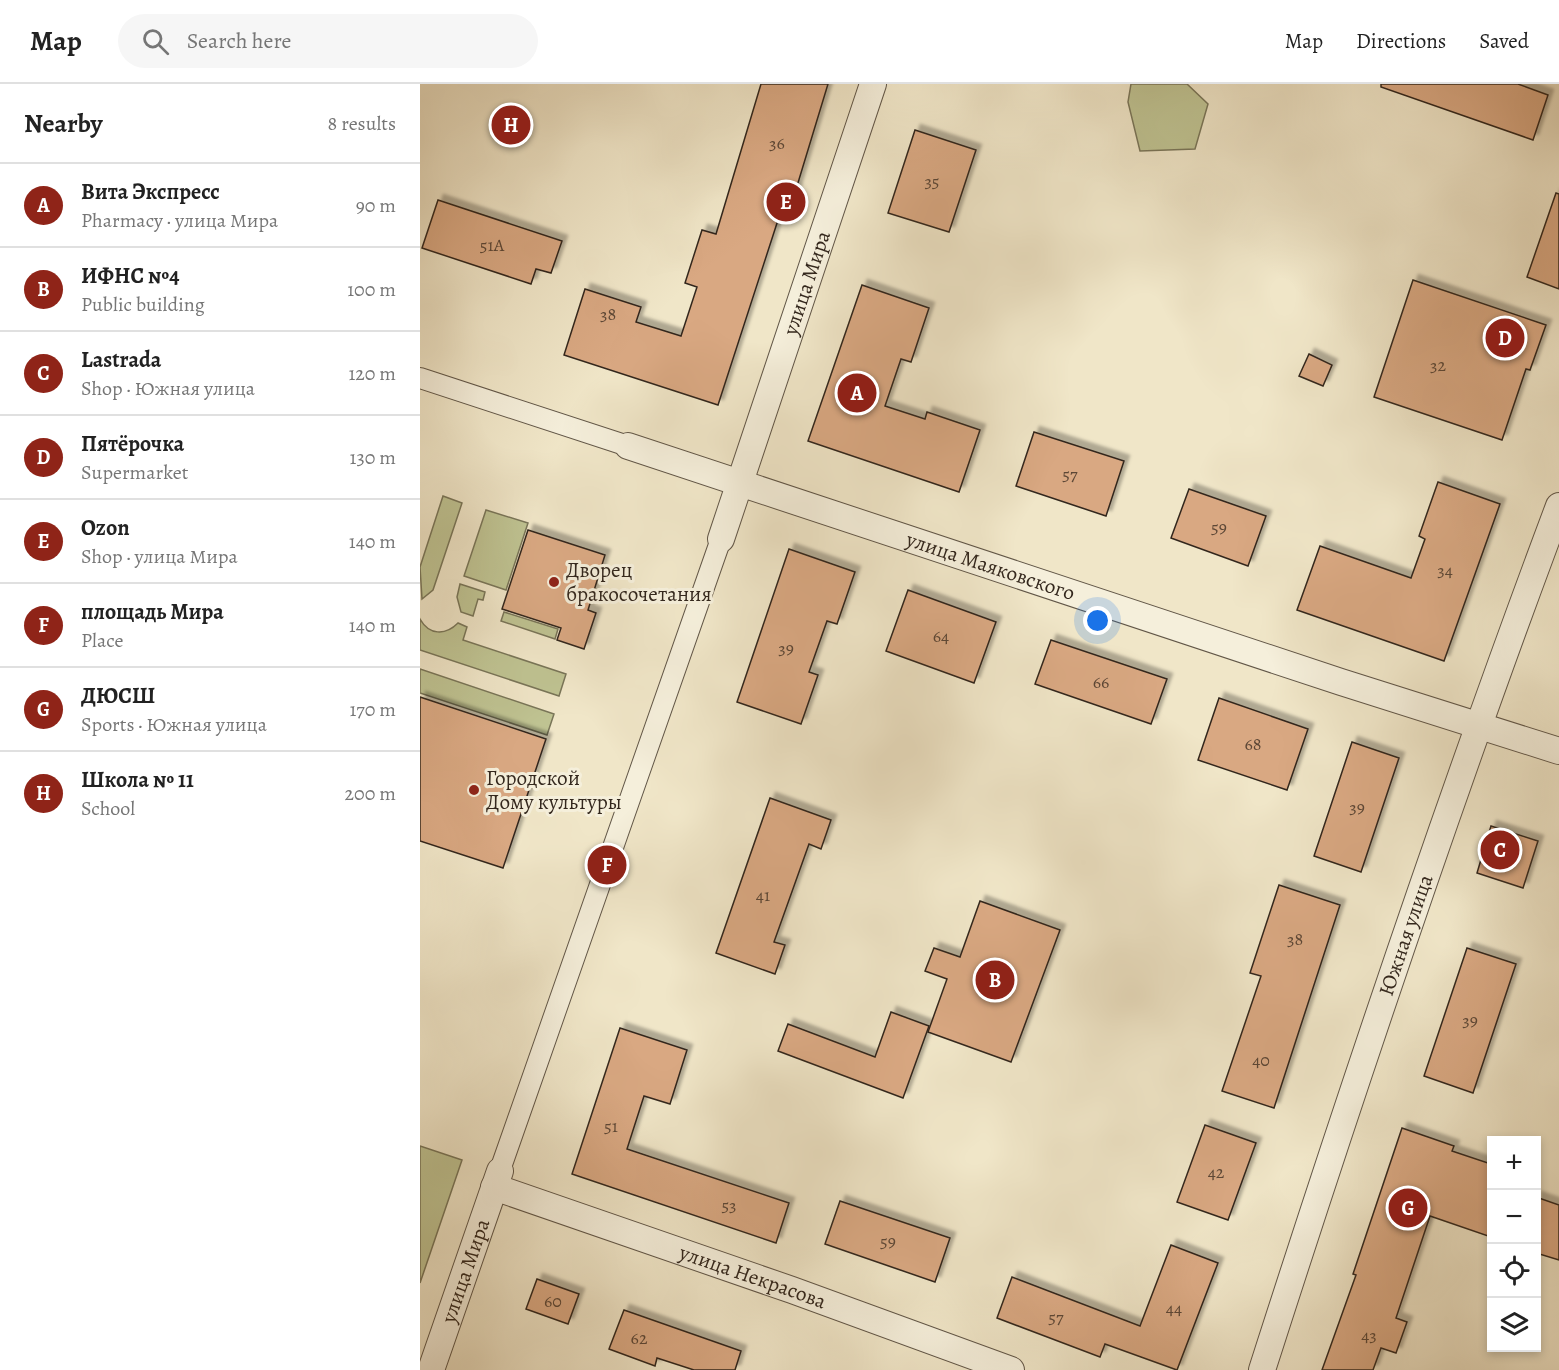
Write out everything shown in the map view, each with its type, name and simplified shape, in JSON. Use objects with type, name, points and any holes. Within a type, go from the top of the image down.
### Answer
[{"type":"street","name":"улица Мира","points":[[721,539],[873,84]]},
{"type":"street","points":[[420,378],[628,446]]},
{"type":"street","name":"улица Маяковского","points":[[628,446],[1559,751]]},
{"type":"street","name":"Южная улица","points":[[1262,1370],[1477,726],[1559,506]]},
{"type":"street","points":[[497,1179],[721,539]]},
{"type":"street","name":"улица Мира","points":[[431,1370],[497,1179]]},
{"type":"street","name":"улица Некрасова","points":[[497,1179],[1011,1370]]},
{"type":"green space","points":[[1131,84],[1187,84],[1208,104],[1195,149],[1140,151],[1128,102]]},
{"type":"green space","points":[[443,496],[462,503],[433,590],[422,599],[420,567]]},
{"type":"green space","points":[[486,510],[528,523],[506,590],[464,576]]},
{"type":"green space","points":[[460,584],[485,592],[483,600],[478,599],[473,616],[461,612],[457,597]]},
{"type":"green space","points":[[504,612],[558,629],[555,639],[501,621]]},
{"type":"green space","points":[[420,619],[428,628],[438,632],[448,630],[458,623],[467,627],[463,640],[566,674],[559,696],[420,650]]},
{"type":"green space","points":[[420,669],[554,714],[547,735],[420,693]]},
{"type":"green space","points":[[420,1146],[462,1160],[420,1283]]},
{"type":"building","points":[[761,84],[828,84],[787,219],[779,217],[718,405],[564,355],[585,289],[641,307],[636,322],[681,336],[697,287],[685,283],[702,230],[716,234]]},
{"type":"building","points":[[1381,84],[1518,84],[1548,95],[1533,140],[1381,87]]},
{"type":"building","points":[[915,130],[976,150],[949,232],[888,213]]},
{"type":"building","points":[[1556,193],[1559,194],[1559,289],[1527,277]]},
{"type":"building","points":[[438,200],[562,241],[551,273],[536,269],[531,284],[422,248]]},
{"type":"building","points":[[1413,280],[1546,325],[1530,370],[1526,369],[1502,440],[1374,397]]},
{"type":"building","points":[[862,285],[929,308],[911,362],[901,359],[885,406],[925,419],[927,412],[980,430],[959,492],[808,441]]},
{"type":"building","points":[[1309,354],[1332,365],[1323,386],[1299,376]]},
{"type":"building","points":[[1034,432],[1124,461],[1106,516],[1016,486]]},
{"type":"building","points":[[1438,482],[1500,504],[1444,661],[1297,610],[1320,546],[1411,578],[1425,539],[1419,536]]},
{"type":"building","points":[[1189,489],[1266,516],[1248,566],[1171,538]]},
{"type":"building","name":"Дворец бракосочетания","points":[[528,530],[605,555],[588,610],[596,613],[584,649],[557,640],[561,628],[502,609]]},
{"type":"building","points":[[789,549],[855,572],[837,624],[827,621],[809,672],[818,675],[801,724],[737,702]]},
{"type":"building","points":[[908,590],[996,622],[974,683],[886,651]]},
{"type":"building","points":[[1051,640],[1167,679],[1151,724],[1035,684]]},
{"type":"building","name":"Городской Дому культуры","points":[[420,697],[546,739],[503,868],[420,841]]},
{"type":"building","points":[[1219,698],[1308,729],[1287,790],[1198,760]]},
{"type":"building","points":[[1352,742],[1399,758],[1361,872],[1314,856]]},
{"type":"building","points":[[770,798],[831,820],[821,849],[809,844],[774,942],[785,945],[775,974],[716,953]]},
{"type":"building","points":[[1491,826],[1538,841],[1523,888],[1477,873]]},
{"type":"building","points":[[1279,885],[1340,905],[1274,1108],[1222,1091],[1261,976],[1250,973]]},
{"type":"building","points":[[980,901],[1060,930],[1011,1062],[928,1032],[947,979],[925,971],[934,948],[960,957]]},
{"type":"building","points":[[1467,948],[1516,964],[1473,1093],[1424,1076]]},
{"type":"building","points":[[891,1012],[929,1026],[903,1098],[778,1051],[788,1024],[875,1057]]},
{"type":"building","points":[[620,1028],[687,1050],[670,1104],[644,1096],[627,1149],[789,1203],[776,1243],[572,1174]]},
{"type":"building","points":[[1205,1125],[1256,1143],[1228,1220],[1177,1202]]},
{"type":"building","points":[[1402,1128],[1454,1146],[1452,1151],[1487,1163],[1487,1236],[1430,1216],[1396,1318],[1407,1322],[1396,1353],[1381,1348],[1373,1370],[1322,1370],[1356,1275],[1353,1274]]},
{"type":"building","points":[[1541,1199],[1559,1205],[1559,1260],[1541,1255]]},
{"type":"building","points":[[840,1201],[950,1238],[935,1282],[825,1244]]},
{"type":"building","points":[[1171,1245],[1218,1263],[1177,1370],[1105,1344],[1100,1357],[997,1318],[1012,1277],[1140,1326]]},
{"type":"building","points":[[537,1279],[579,1294],[568,1324],[526,1309]]},
{"type":"building","points":[[624,1310],[741,1351],[735,1370],[694,1370],[657,1358],[655,1366],[609,1349]]},
{"type":"place","name":"Школа № 11","points":[[511,125]]},
{"type":"place","name":"Ozon","points":[[786,202]]},
{"type":"place","name":"Пятёрочка","points":[[1505,338]]},
{"type":"place","name":"Вита Экспресс","points":[[857,393]]},
{"type":"place","name":"Дворец бракосочетания","points":[[554,582]]},
{"type":"place","name":"Городской Дому культуры","points":[[474,790]]},
{"type":"place","name":"Lastrada","points":[[1500,850]]},
{"type":"place","name":"площадь Мира","points":[[607,865]]},
{"type":"place","name":"ИФНС №4","points":[[995,980]]},
{"type":"place","name":"ДЮСШ","points":[[1408,1208]]}]
